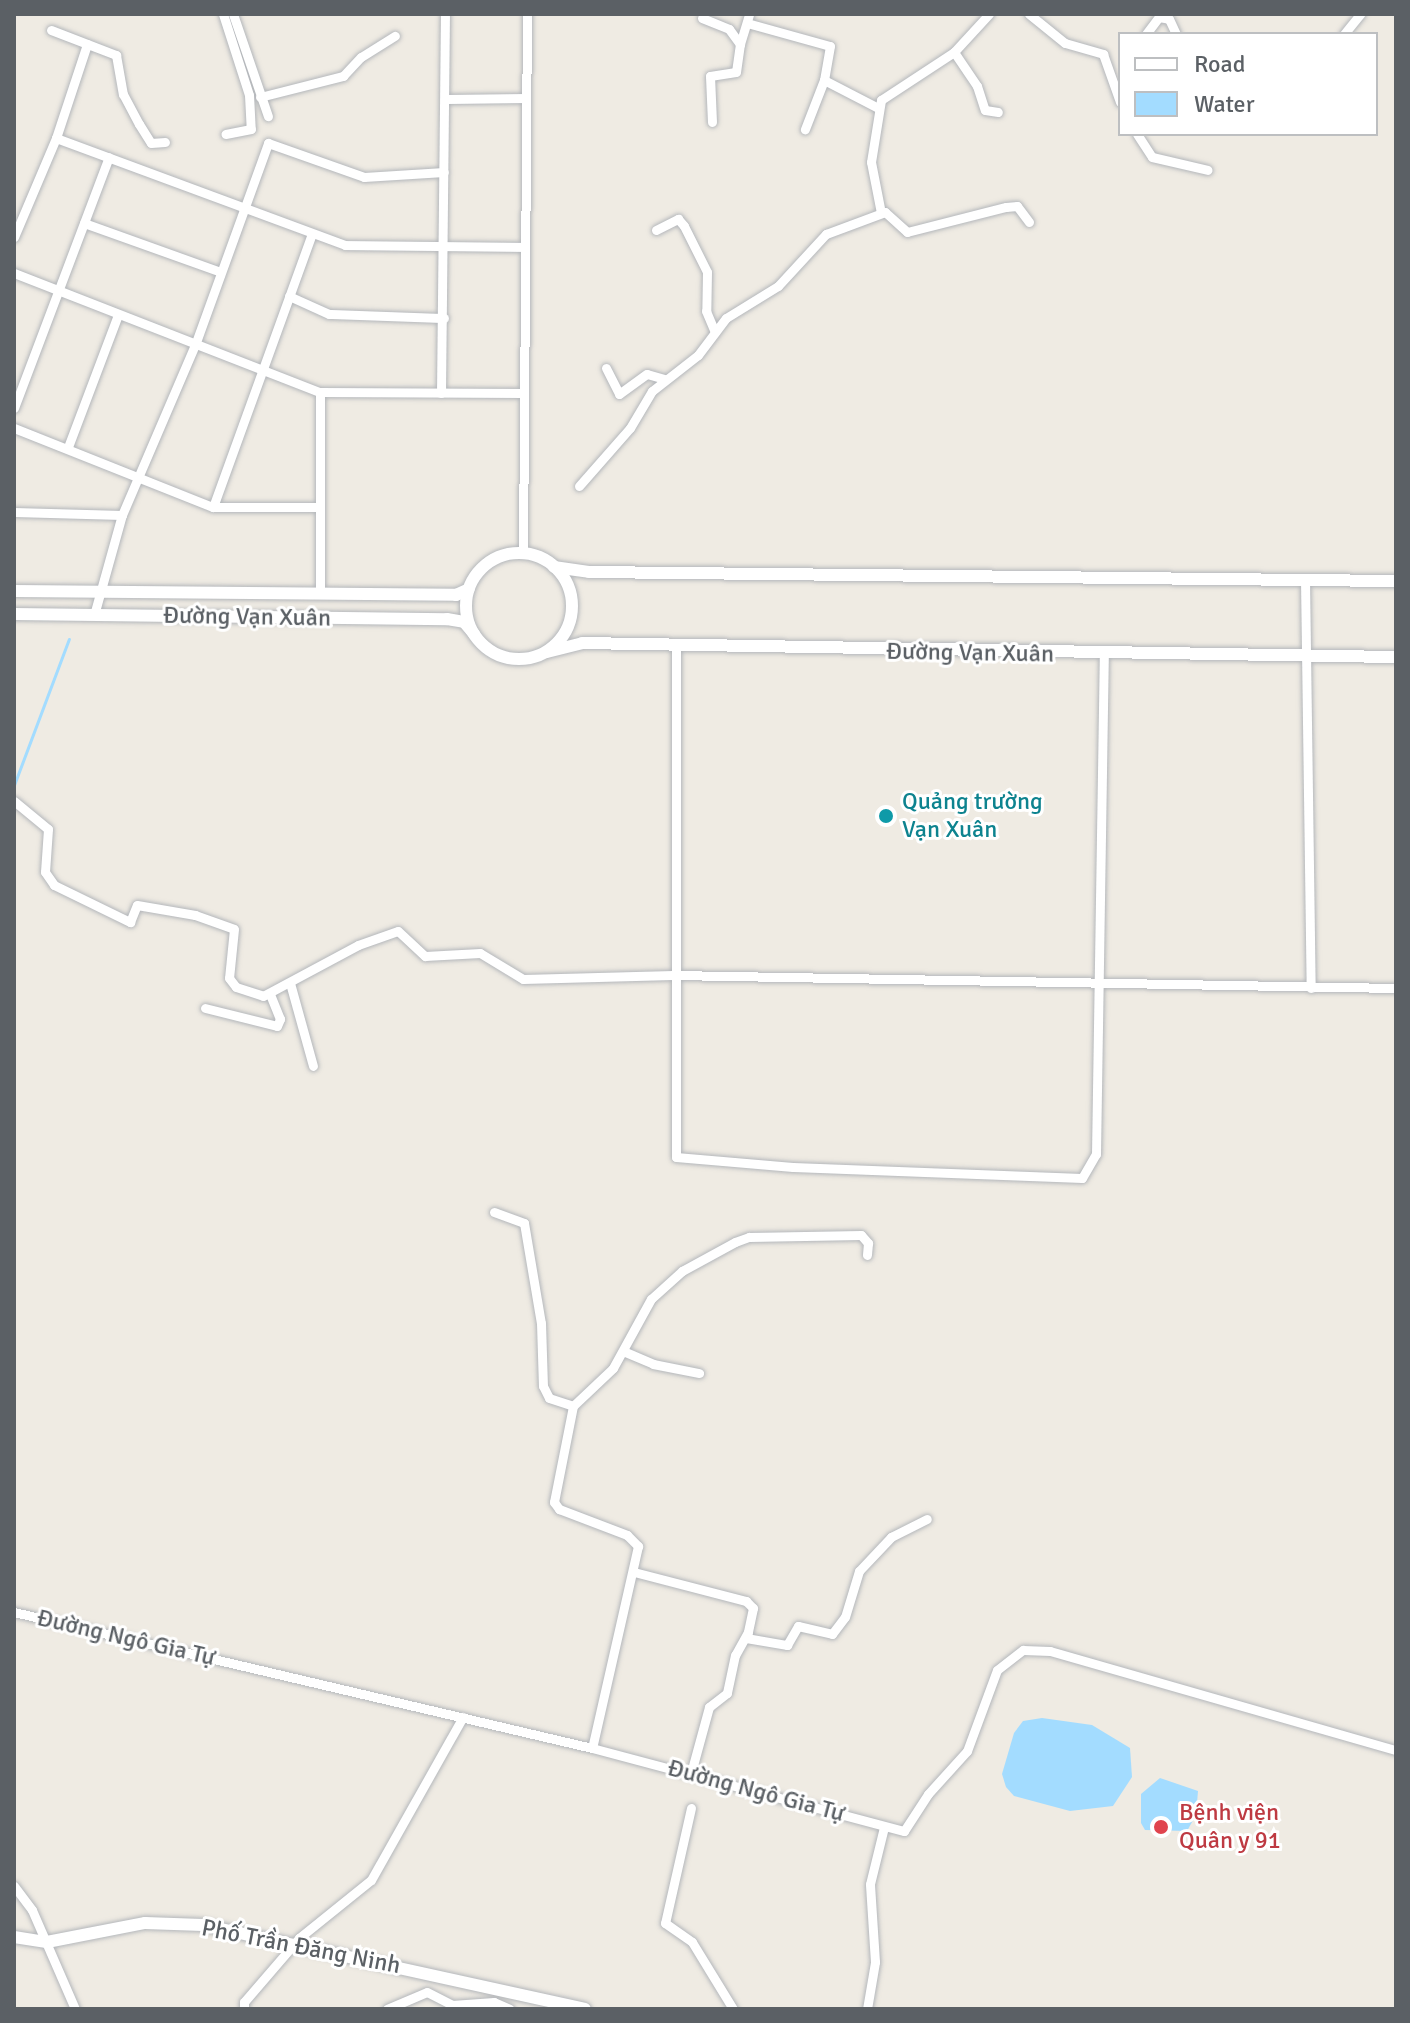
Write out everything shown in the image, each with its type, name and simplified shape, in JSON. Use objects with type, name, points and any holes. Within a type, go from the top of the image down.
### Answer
[{"type":"street","points":[[223,14],[249,95],[251,129],[225,134]]},
{"type":"street","points":[[233,14],[268,116]]},
{"type":"street","points":[[441,393],[447,99],[445,14]]},
{"type":"street","points":[[523,554],[527,14]]},
{"type":"street","points":[[989,14],[954,52],[889,90],[878,108],[871,162],[881,213],[907,232],[1017,206],[1029,222]]},
{"type":"street","points":[[1029,14],[1059,40],[1103,54],[1118,96]]},
{"type":"street","points":[[1345,32],[1357,15]]},
{"type":"street","points":[[1148,32],[1159,17],[1169,19],[1175,32]]},
{"type":"street","points":[[702,18],[729,29],[740,44]]},
{"type":"street","points":[[712,122],[711,72],[736,72],[748,18],[830,46],[824,80],[805,129]]},
{"type":"street","points":[[51,30],[116,55],[123,94],[139,124],[151,143],[165,142]]},
{"type":"street","points":[[260,97],[343,76],[361,57],[395,36]]},
{"type":"street","points":[[14,237],[56,138],[87,44]]},
{"type":"street","points":[[954,52],[976,83],[985,110],[998,112]]},
{"type":"street","points":[[1112,76],[1118,69]]},
{"type":"street","points":[[824,80],[878,108]]},
{"type":"street","points":[[447,99],[526,98]]},
{"type":"street","points":[[1138,136],[1152,157],[1208,170]]},
{"type":"street","points":[[56,138],[345,245],[525,247]]},
{"type":"street","points":[[94,615],[98,591],[122,515],[195,345],[218,271],[268,143],[364,177],[444,172]]},
{"type":"street","points":[[14,408],[109,157]]},
{"type":"street","points":[[579,486],[665,379],[698,355],[732,313],[778,286],[826,234],[881,213]]},
{"type":"street","points":[[656,230],[678,219],[684,226],[707,272],[706,311],[715,332]]},
{"type":"street","points":[[84,223],[218,271]]},
{"type":"street","points":[[213,507],[312,234]]},
{"type":"street","points":[[14,273],[320,392],[524,393]]},
{"type":"street","points":[[289,296],[329,314],[444,318]]},
{"type":"street","points":[[68,447],[118,315]]},
{"type":"street","points":[[606,368],[619,394],[647,374],[665,379]]},
{"type":"street","points":[[320,392],[320,593]]},
{"type":"street","points":[[14,428],[140,475],[213,507],[318,507]]},
{"type":"street","points":[[14,512],[122,515]]},
{"type":"street","points":[[554,567],[571,595],[572,611],[568,627],[547,652],[515,659],[499,655],[474,634],[466,604],[469,589],[490,562],[523,554],[554,567],[589,572],[1396,581]]},
{"type":"street","points":[[1305,579],[1311,988]]},
{"type":"street","name":"Đường Vạn Xuân","points":[[14,591],[456,595],[469,589]]},
{"type":"street","name":"Đường Vạn Xuân","points":[[14,614],[447,619],[464,622],[474,634]]},
{"type":"street","name":"Đường Vạn Xuân","points":[[547,652],[582,643],[676,648],[1396,657]]},
{"type":"street","points":[[676,648],[673,975],[676,1157],[793,1167],[1082,1178],[1096,1154],[1096,982],[1104,655]]},
{"type":"street","points":[[14,801],[48,829],[45,872],[54,885],[130,922],[137,905],[195,915],[234,929],[232,983],[256,994],[270,994],[393,931],[407,935],[425,956],[480,953],[523,979],[673,975],[1396,988]]},
{"type":"street","points":[[290,983],[313,1066]]},
{"type":"street","points":[[205,1008],[277,1026],[280,1019],[270,994]]},
{"type":"street","points":[[494,1212],[524,1223],[541,1323],[543,1386],[549,1398],[573,1406]]},
{"type":"street","points":[[592,1748],[634,1572],[636,1541],[559,1509],[554,1502],[573,1406],[607,1375],[651,1299],[682,1271],[735,1242],[763,1236],[861,1235],[868,1243],[867,1255]]},
{"type":"street","points":[[623,1351],[653,1364],[699,1373]]},
{"type":"street","points":[[746,1638],[783,1645],[795,1626],[835,1631],[845,1617],[859,1571],[891,1537],[927,1519]]},
{"type":"street","points":[[634,1572],[751,1604],[746,1638],[736,1649],[727,1693],[709,1707],[691,1773]]},
{"type":"street","name":"Đường Ngô Gia Tự","points":[[14,1612],[592,1748],[884,1827]]},
{"type":"street","points":[[867,2009],[875,1962],[871,1875],[884,1827],[904,1831],[928,1794],[967,1751],[997,1670],[1023,1650],[1050,1651],[1396,1750]]},
{"type":"street","points":[[244,2009],[291,1946],[371,1880],[463,1717]]},
{"type":"street","points":[[691,1808],[665,1923],[692,1942],[733,2009]]},
{"type":"street","points":[[14,1886],[47,1942],[75,2009]]},
{"type":"street","name":"Phố Trần Đăng Ninh","points":[[14,1937],[47,1942],[145,1923],[203,1925],[291,1946],[521,1992],[585,2009]]},
{"type":"street","points":[[433,1993],[439,1974]]},
{"type":"street","points":[[433,1993],[452,2005],[509,2007],[521,1992]]},
{"type":"street","points":[[387,2009],[433,1993]]},
{"type":"water","points":[[1042,1718],[1092,1725],[1130,1748],[1132,1777],[1113,1806],[1070,1811],[1014,1796],[1006,1787],[1002,1774],[1014,1733],[1023,1721]]},
{"type":"water","points":[[1160,1778],[1198,1791],[1196,1815],[1187,1831],[1145,1830],[1141,1823],[1141,1794]]},
{"type":"waterway","points":[[14,785],[69,639]]},
{"type":"place","name":"Quảng trường Vạn Xuân","points":[[886,816]]},
{"type":"place","name":"Bệnh viện Quân y 91","points":[[1161,1827]]}]
